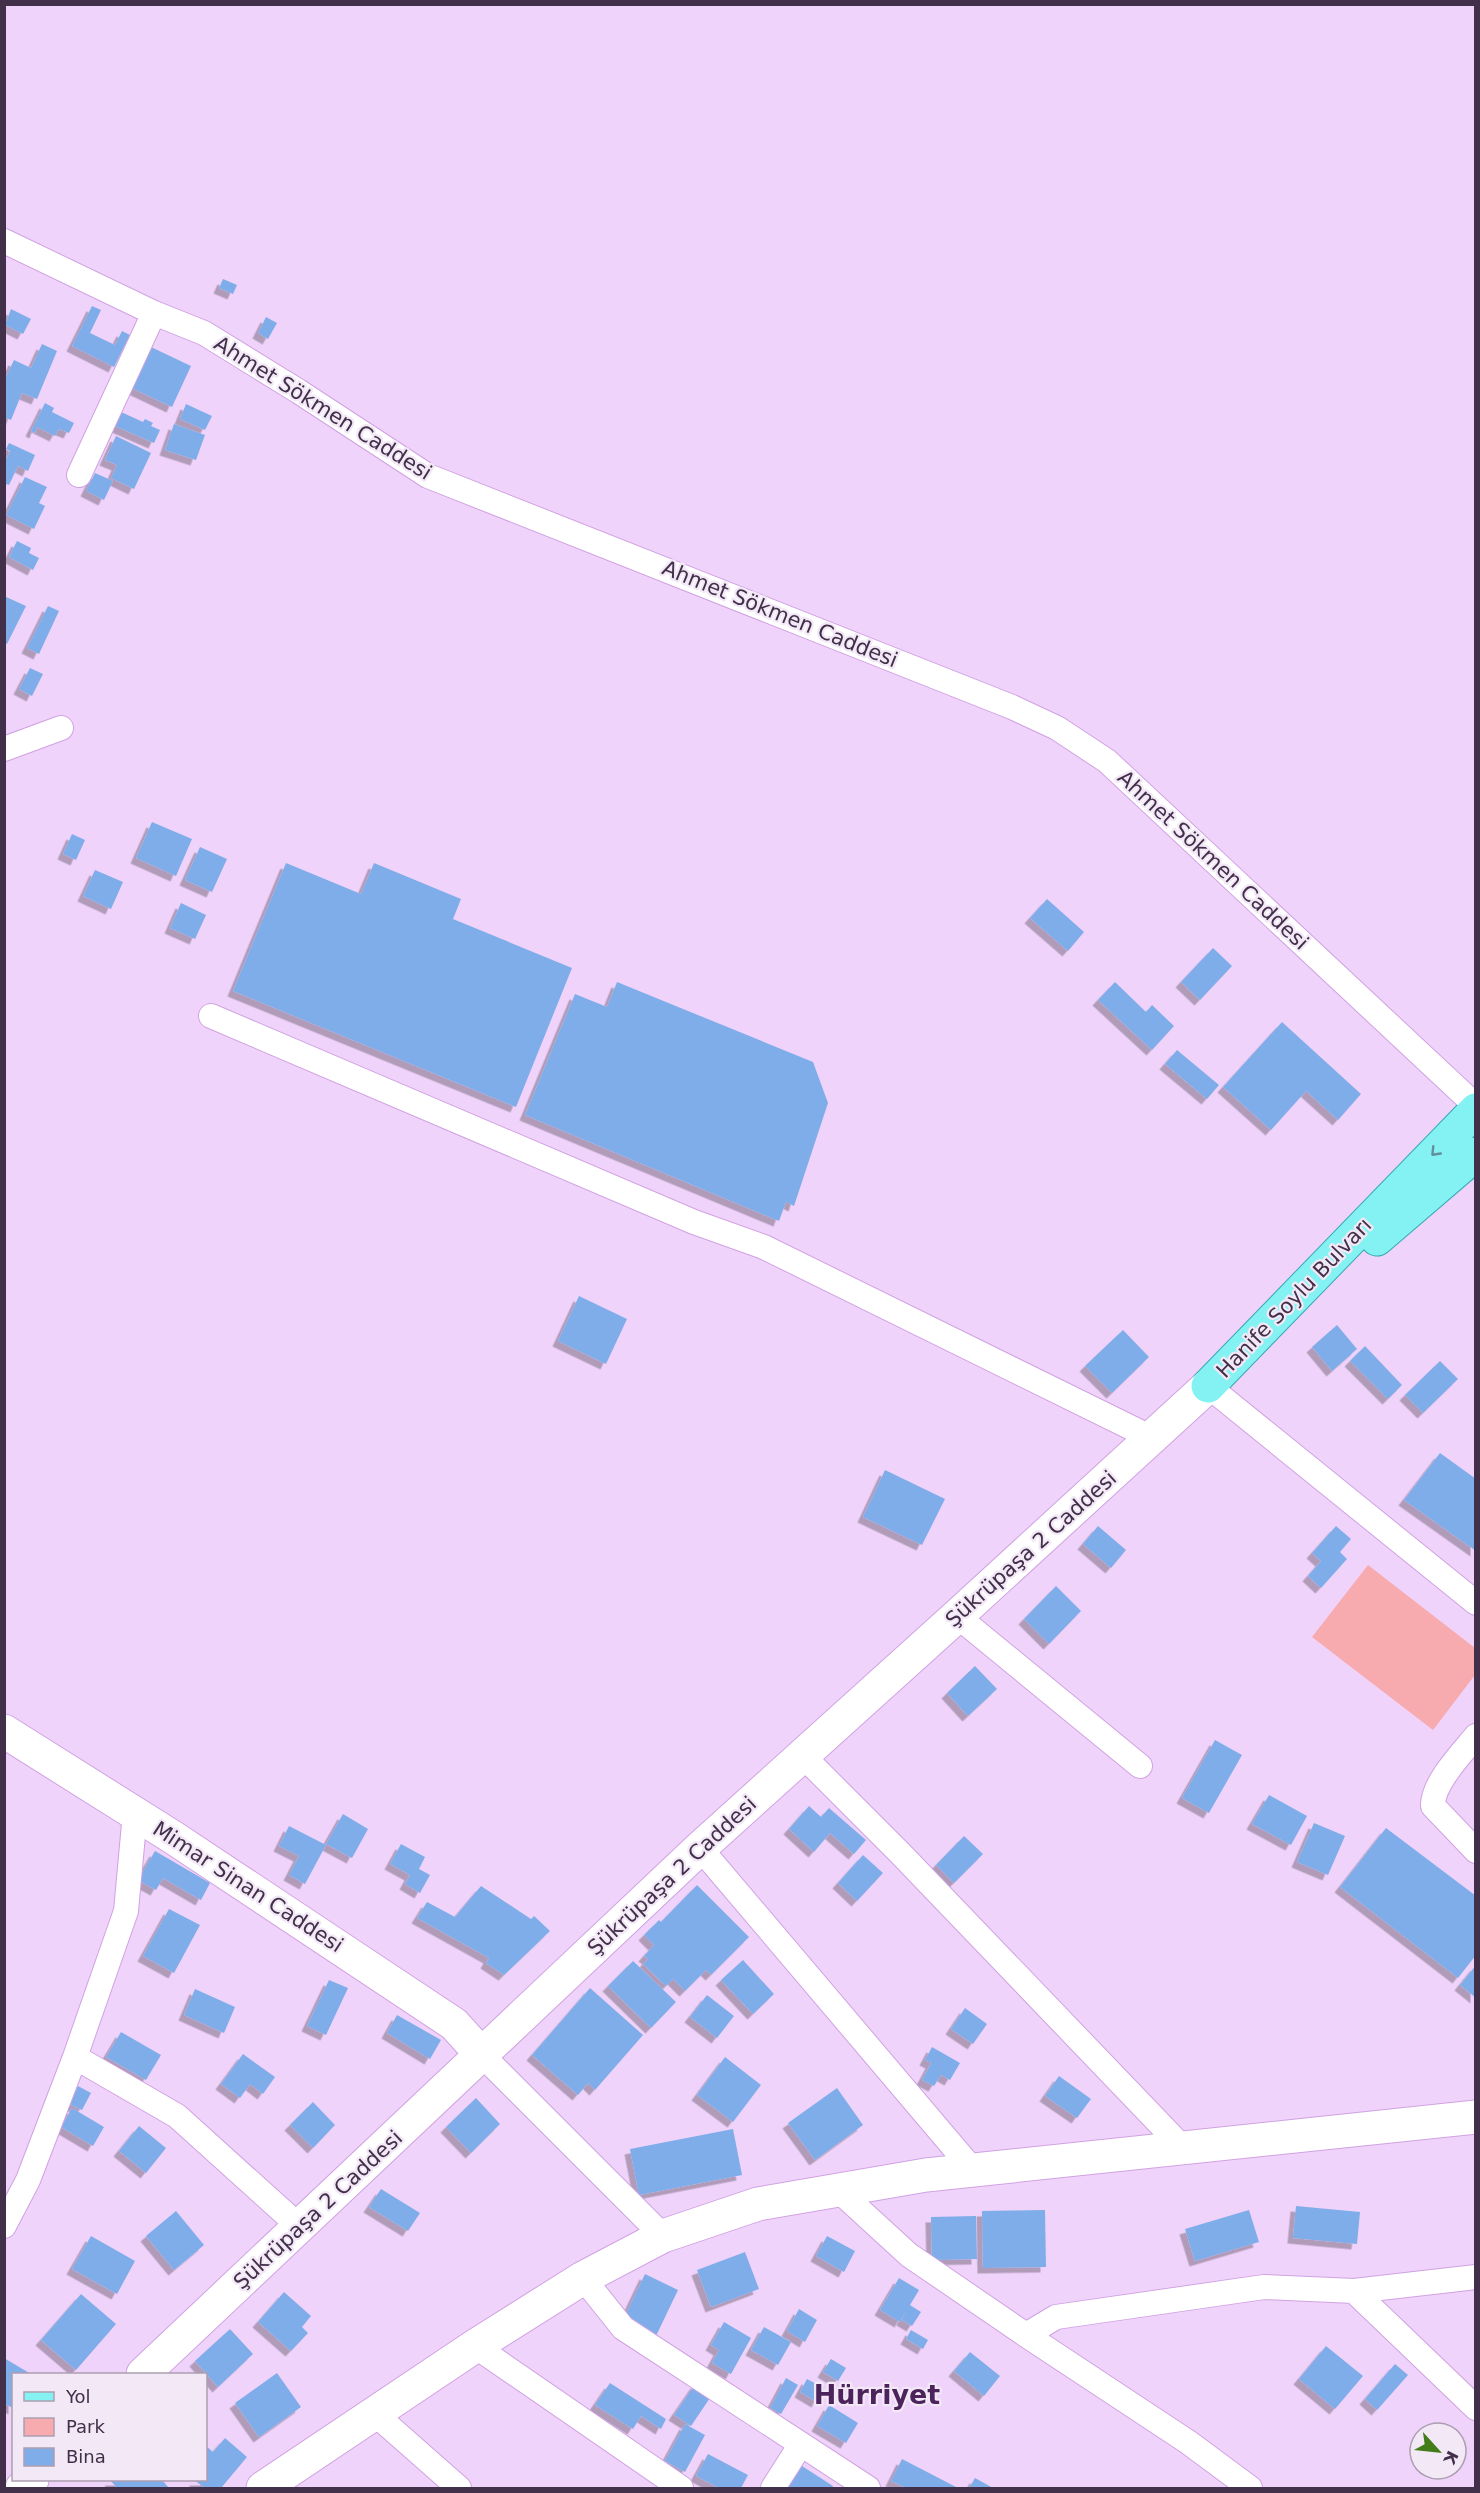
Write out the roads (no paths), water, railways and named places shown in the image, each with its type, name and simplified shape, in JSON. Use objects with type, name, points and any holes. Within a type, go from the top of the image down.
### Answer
[{"type":"main road","name":"Hanife Soylu Bulvarı","points":[[1208,1386],[1476,1108]]},
{"type":"main road","name":"Hanife Soylu Bulvarı","points":[[1208,1386],[1476,1154]]},
{"type":"street","name":"Ahmet Sökmen Caddesi","points":[[4,241],[154,313],[204,333],[428,476],[1001,702],[1057,728],[1107,761],[1476,1108]]},
{"type":"street","points":[[79,475],[154,313]]},
{"type":"street","points":[[4,749],[61,728]]},
{"type":"street","points":[[211,1016],[694,1222],[764,1247],[1152,1438]]},
{"type":"street","points":[[1208,1386],[1476,1603]]},
{"type":"street","name":"Şükrüpaşa 2 Caddesi","points":[[144,2373],[700,1848],[1208,1386]]},
{"type":"street","points":[[957,1616],[1140,1766]]},
{"type":"street","name":"Mimar Sinan Caddesi","points":[[4,1731],[135,1813],[454,2024],[482,2055]]},
{"type":"street","points":[[1476,1736],[1444,1776],[1432,1796],[1433,1806],[1476,1851]]},
{"type":"street","points":[[803,1756],[900,1853],[1183,2148]]},
{"type":"street","points":[[4,2226],[28,2180],[75,2057],[126,1911],[135,1813]]},
{"type":"street","points":[[700,1848],[974,2170]]},
{"type":"street","points":[[482,2055],[663,2236]]},
{"type":"street","points":[[75,2057],[177,2116],[300,2227]]},
{"type":"street","points":[[263,2488],[475,2346],[583,2278],[663,2236],[758,2204],[926,2175],[1476,2116]]},
{"type":"street","points":[[838,2190],[909,2255],[1188,2442],[1250,2488]]},
{"type":"street","points":[[1026,2335],[1056,2317],[1264,2287],[1354,2291],[1476,2277]]},
{"type":"street","points":[[583,2278],[623,2328],[868,2488]]},
{"type":"street","points":[[1354,2291],[1476,2408]]},
{"type":"street","points":[[475,2346],[681,2488]]},
{"type":"street","points":[[375,2414],[459,2488]]},
{"type":"street","points":[[773,2488],[801,2444]]},
{"type":"district","name":"Hürriyet","points":[[877,2395]]}]
